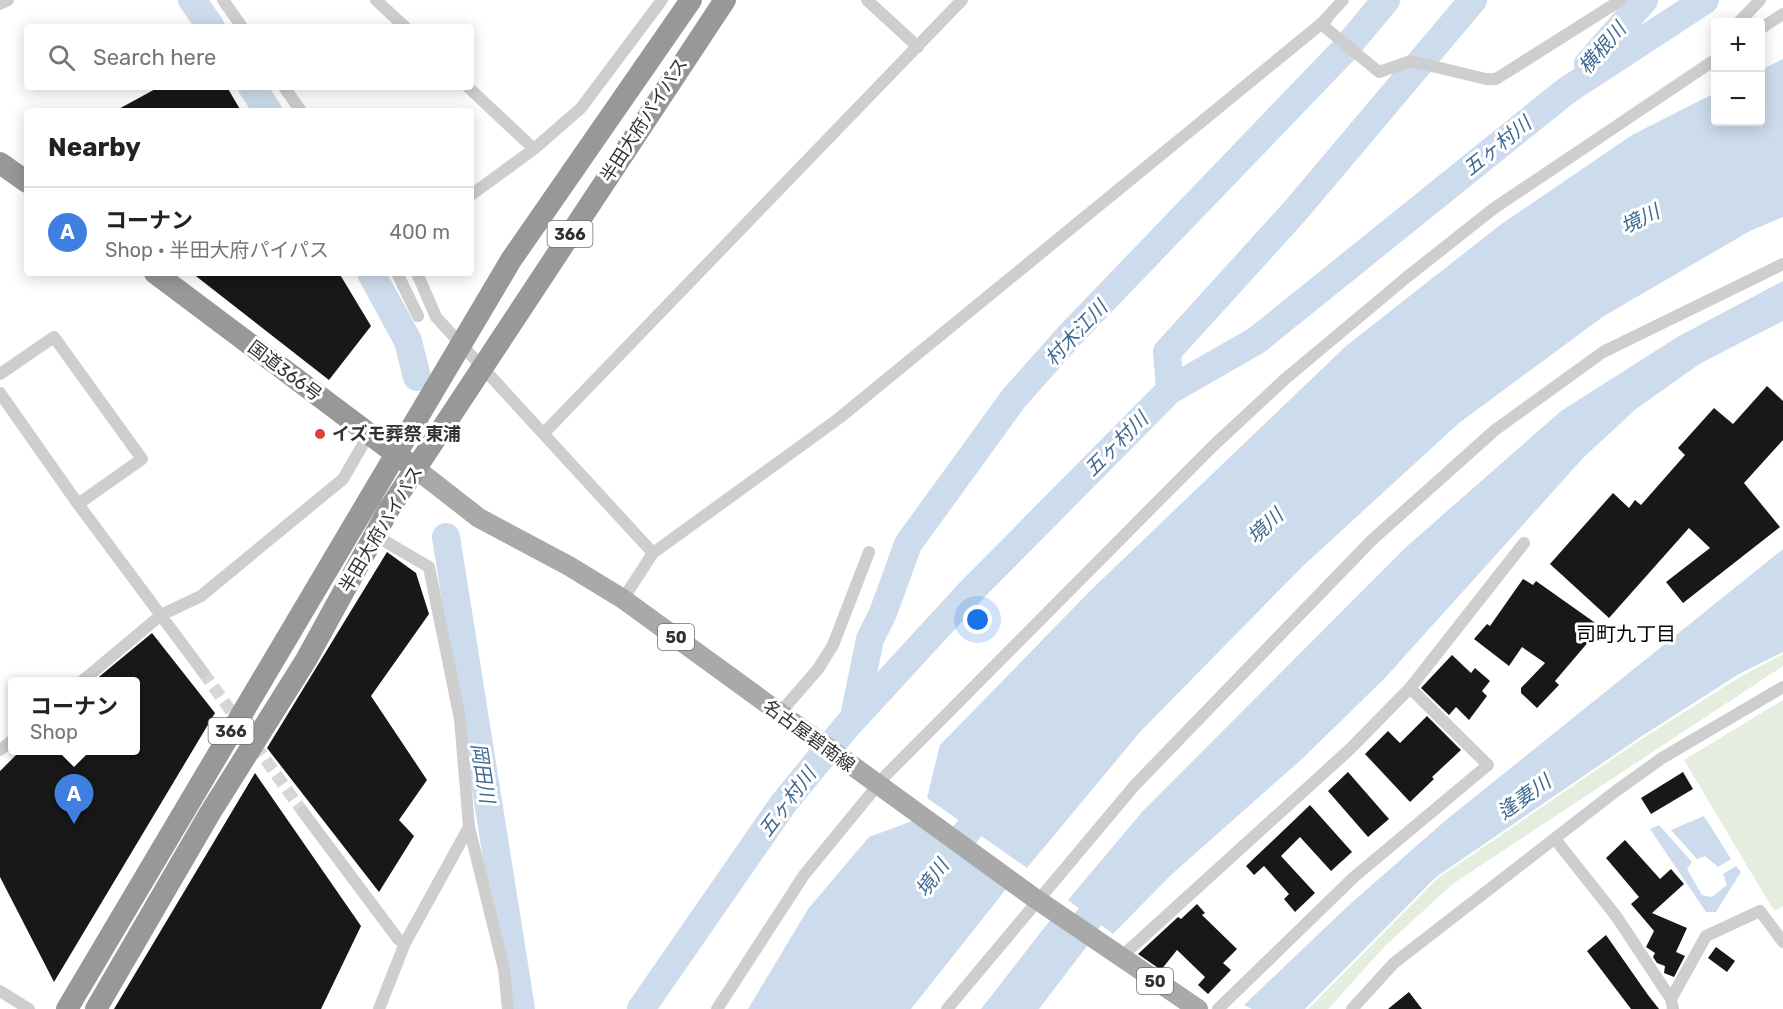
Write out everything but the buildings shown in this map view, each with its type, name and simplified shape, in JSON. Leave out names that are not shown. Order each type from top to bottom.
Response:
[{"type":"highway","name":"半田大府パイパス","points":[[96,1009],[210,813],[306,660],[366,530],[396,454],[460,345],[542,213],[691,0]]},
{"type":"highway","name":"半田大府パイパス","points":[[67,1009],[366,530],[416,469],[725,0]]},
{"type":"highway","points":[[0,163],[24,180]]},
{"type":"highway","name":"国道366号","points":[[159,276],[416,469]]},
{"type":"main road","name":"名古屋碧南線","points":[[416,469],[479,518],[569,566],[623,599],[1039,902],[1191,1007]]},
{"type":"street","points":[[0,4],[8,0]]},
{"type":"street","points":[[223,0],[240,24]]},
{"type":"street","points":[[376,0],[402,24]]},
{"type":"street","points":[[474,193],[534,149],[581,108],[662,0]]},
{"type":"street","points":[[867,0],[918,47]]},
{"type":"street","points":[[544,433],[962,0]]},
{"type":"street","points":[[1343,0],[1322,24],[1379,72],[1411,61],[1486,79],[1496,79],[1621,0]]},
{"type":"street","points":[[1743,18],[1760,0]]},
{"type":"street","points":[[1765,26],[1783,14]]},
{"type":"street","points":[[623,599],[652,553],[838,419],[1327,19]]},
{"type":"street","points":[[1692,74],[1711,54]]},
{"type":"street","points":[[717,1009],[804,875],[877,785],[1157,499],[1285,380],[1407,277],[1493,209],[1711,62]]},
{"type":"street","points":[[286,90],[299,108]]},
{"type":"street","points":[[471,90],[534,149]]},
{"type":"street","points":[[947,1009],[1135,785],[1372,540],[1496,430],[1603,352],[1783,264]]},
{"type":"street","points":[[398,276],[418,316]]},
{"type":"street","points":[[418,276],[436,317],[652,553]]},
{"type":"street","points":[[0,374],[54,337],[142,459],[78,504]]},
{"type":"street","points":[[0,393],[78,504],[203,672]]},
{"type":"street","points":[[86,677],[160,615],[201,596],[343,479],[369,434]]},
{"type":"street","points":[[366,530],[429,567],[460,719],[469,827],[504,969],[508,1009]]},
{"type":"street","points":[[1116,955],[1349,750],[1410,688],[1524,543]]},
{"type":"street","points":[[778,714],[818,669],[833,645],[869,552]]},
{"type":"street","points":[[1352,1009],[1394,963],[1662,758],[1783,687]]},
{"type":"street","points":[[1218,1009],[1354,877],[1488,765],[1410,688]]},
{"type":"street","points":[[303,812],[398,939],[405,943]]},
{"type":"street","points":[[379,1009],[405,943],[469,827]]},
{"type":"street","points":[[1556,838],[1616,916],[1672,1004]]},
{"type":"street","points":[[1672,1004],[1706,936],[1760,911],[1783,942]]},
{"type":"street","points":[[0,991],[29,1009]]},
{"type":"shaded area","points":[[1783,654],[1783,666],[1454,883],[1386,945],[1328,1009],[1308,1009],[1438,878],[1643,738],[1740,677]]},
{"type":"shaded area","points":[[1783,700],[1783,906],[1774,911],[1684,760]]},
{"type":"water","points":[[1783,59],[1783,217],[1750,231],[1604,316],[1459,423],[1303,566],[1140,732],[1027,868],[927,798],[940,745],[1091,590],[1346,346],[1500,225],[1632,135],[1711,95],[1711,126],[1765,126],[1765,68]]},
{"type":"water","points":[[1783,281],[1783,321],[1701,363],[1636,409],[1584,457],[1384,679],[1302,759],[1171,875],[1113,934],[1068,900],[1142,812],[1405,548],[1561,411],[1679,336]]},
{"type":"water","name":"逢妻川","points":[[1783,549],[1783,652],[1739,674],[1642,736],[1436,877],[1305,1009],[1252,1009],[1244,1005],[1349,905],[1446,820]]},
{"type":"water","points":[[1704,816],[1731,859],[1718,867],[1705,856],[1697,859],[1671,830]]},
{"type":"water","points":[[915,820],[1007,888],[911,1009],[748,1009],[808,909],[869,837]]},
{"type":"water","points":[[1659,825],[1692,862],[1687,869],[1702,895],[1712,897],[1727,885],[1723,874],[1736,866],[1741,872],[1716,912],[1706,912],[1650,829]]},
{"type":"water","points":[[1051,919],[1087,946],[1039,1009],[981,1009]]},
{"type":"waterway","name":"岡田川","points":[[192,0],[209,24]]},
{"type":"waterway","name":"村木江川","points":[[854,717],[870,639],[883,613],[908,544],[1014,398],[1070,335],[1346,48],[1386,0]]},
{"type":"waterway","points":[[1170,390],[1167,352],[1295,211],[1473,0]]},
{"type":"waterway","name":"横根川","points":[[1588,64],[1644,0]]},
{"type":"waterway","name":"五ヶ村川","points":[[641,1009],[783,804],[846,727],[972,590],[1170,390],[1257,340],[1566,91],[1705,0]]},
{"type":"waterway","name":"岡田川","points":[[254,90],[266,108]]},
{"type":"waterway","name":"岡田川","points":[[373,276],[408,341],[417,377]]},
{"type":"waterway","name":"岡田川","points":[[446,537],[521,1009]]},
{"type":"waterway","name":"境川","points":[[940,866],[993,799]]},
{"type":"waterway","points":[[1010,1009],[1116,887]]},
{"type":"tunnel","points":[[203,672],[303,812]]},
{"type":"place","name":"イズモ葬祭 東浦","points":[[320,434]]},
{"type":"place","name":"コーナン","points":[[74,824]]},
{"type":"district","name":"司町九丁目","points":[[1626,634]]}]
